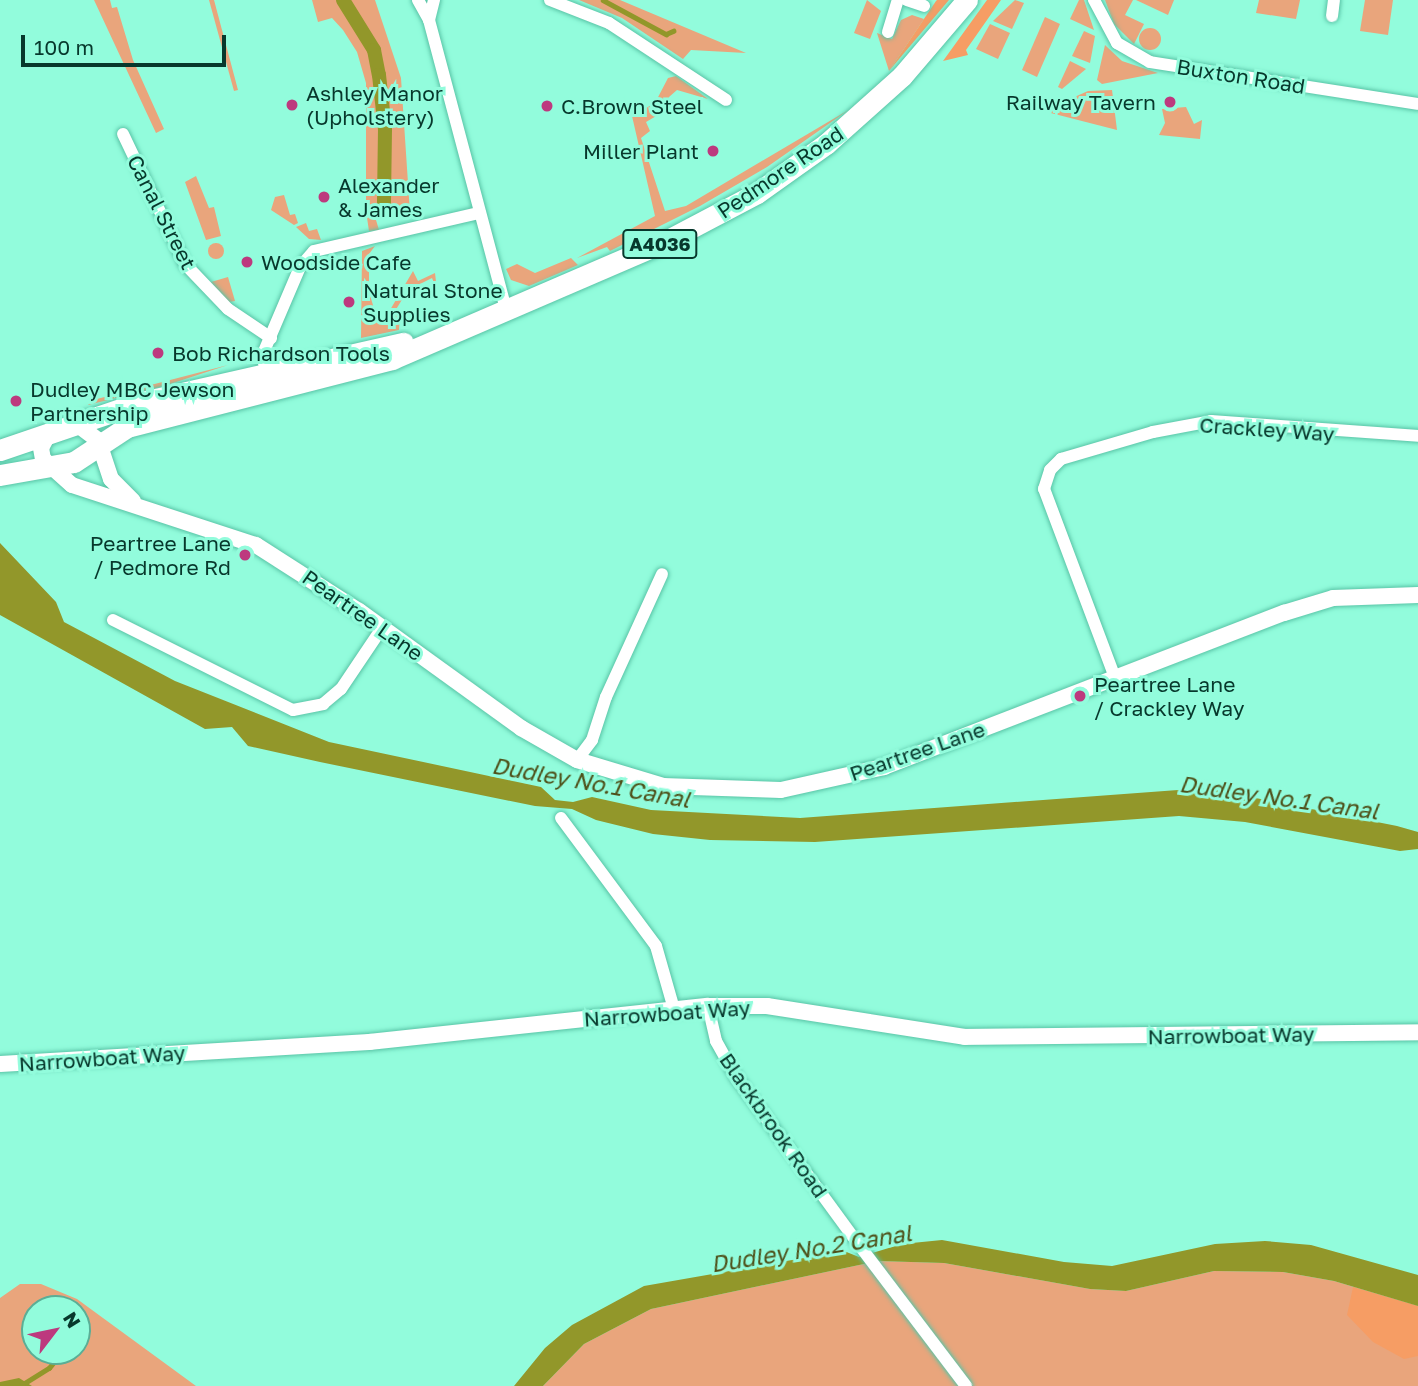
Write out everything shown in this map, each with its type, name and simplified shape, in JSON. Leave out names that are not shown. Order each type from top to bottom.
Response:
[{"type":"highway","name":"Pedmore Road","points":[[74,422],[277,376],[391,359],[507,313],[710,219],[794,168],[862,115],[902,76],[967,0]]},
{"type":"highway","name":"Pedmore Road","points":[[101,446],[127,427],[277,376]]},
{"type":"highway","name":"A4036","points":[[4,449],[74,422]]},
{"type":"highway","name":"A4036","points":[[0,475],[51,468],[85,457],[101,446]]},
{"type":"street","points":[[418,0],[429,20],[478,213],[507,313]]},
{"type":"street","points":[[429,20],[434,0]]},
{"type":"street","points":[[550,0],[609,23],[726,100]]},
{"type":"street","points":[[888,32],[898,0]]},
{"type":"street","points":[[907,0],[924,6]]},
{"type":"street","name":"Buxton Road","points":[[1094,0],[1117,43],[1150,62],[1418,104]]},
{"type":"street","points":[[1332,16],[1334,0]]},
{"type":"street","name":"Canal Street","points":[[122,134],[184,264],[228,309],[271,338]]},
{"type":"street","points":[[277,376],[262,356],[300,267],[314,251],[478,213]]},
{"type":"street","points":[[271,338],[277,376]]},
{"type":"street","name":"Crackley Way","points":[[1114,675],[1044,489],[1050,470],[1062,459],[1153,432],[1211,421],[1418,436]]},
{"type":"street","points":[[74,422],[90,431],[101,446]]},
{"type":"street","points":[[50,431],[41,448],[51,468]]},
{"type":"street","name":"Peartree Lane","points":[[101,446],[111,479],[135,503]]},
{"type":"street","name":"Peartree Lane","points":[[51,468],[72,485],[135,503],[256,545],[382,628],[521,727],[577,760],[663,786],[781,790],[884,767],[1114,675],[1333,598],[1418,595]]},
{"type":"street","points":[[577,760],[592,740],[662,575]]},
{"type":"street","points":[[113,620],[293,710],[323,704],[341,689],[382,628]]},
{"type":"street","points":[[561,818],[656,946],[674,1009]]},
{"type":"street","name":"Narrowboat Way","points":[[0,1065],[369,1042],[708,1006],[767,1006],[965,1037],[1418,1032]]},
{"type":"street","name":"Blackbrook Road","points":[[708,1006],[716,1041],[736,1077],[878,1274],[966,1386]]},
{"type":"shaded area","points":[[94,0],[110,0],[112,8],[117,7],[133,60],[164,129],[156,133]]},
{"type":"shaded area","points":[[209,0],[214,0],[238,90],[234,91]]},
{"type":"shaded area","points":[[312,0],[375,0],[401,78],[410,213],[376,220],[379,230],[369,231],[366,211],[366,83],[357,52],[332,18],[318,22]]},
{"type":"shaded area","points":[[579,0],[620,0],[746,53],[691,50],[683,59],[622,18]]},
{"type":"shaded area","points":[[867,0],[881,11],[870,39],[854,33]]},
{"type":"shaded area","points":[[949,0],[889,71],[936,1]]},
{"type":"shaded area","points":[[987,0],[1001,0],[966,50],[968,55],[943,61]]},
{"type":"shaded area","points":[[1015,0],[1024,3],[1012,29],[993,21]]},
{"type":"shaded area","points":[[1079,0],[1084,0],[1094,30],[1070,19]]},
{"type":"shaded area","points":[[1105,0],[1133,0],[1125,15],[1144,24],[1134,44],[1114,24]]},
{"type":"shaded area","points":[[1136,0],[1174,0],[1168,15]]},
{"type":"shaded area","points":[[1259,0],[1300,0],[1296,19],[1256,13]]},
{"type":"shaded area","points":[[1365,0],[1393,0],[1388,35],[1360,31]]},
{"type":"shaded area","points":[[912,15],[924,19],[889,71],[877,33],[892,39],[901,20]]},
{"type":"shaded area","points":[[1045,17],[1060,24],[1037,77],[1022,70]]},
{"type":"shaded area","points":[[990,24],[1010,33],[998,59],[976,49]]},
{"type":"shaded area","points":[[1150,28],[1158,31],[1161,39],[1158,47],[1150,50],[1142,47],[1139,39],[1142,31]]},
{"type":"shaded area","points":[[1084,31],[1095,36],[1090,63],[1072,56]]},
{"type":"shaded area","points":[[1105,45],[1122,61],[1158,73],[1102,84],[1097,80]]},
{"type":"shaded area","points":[[1070,61],[1086,69],[1062,89],[1058,87]]},
{"type":"shaded area","points":[[676,76],[708,99],[677,90],[669,97],[670,108],[646,122],[650,131],[641,138],[665,211],[686,206],[850,109],[767,167],[700,206],[610,251],[607,247],[577,258],[655,216],[632,116],[655,103],[668,78]]},
{"type":"shaded area","points":[[1112,90],[1117,130],[1043,111],[1088,91]]},
{"type":"shaded area","points":[[1186,107],[1194,124],[1202,120],[1200,139],[1159,135],[1165,123],[1162,109]]},
{"type":"shaded area","points":[[196,176],[209,208],[214,207],[221,236],[206,240],[185,182]]},
{"type":"shaded area","points":[[284,195],[290,215],[295,214],[298,223],[294,225],[271,210],[275,197]]},
{"type":"shaded area","points":[[306,223],[309,231],[317,229],[321,240],[309,239],[296,227]]},
{"type":"shaded area","points":[[216,243],[224,251],[216,259],[208,251]]},
{"type":"shaded area","points":[[375,246],[369,254],[369,292],[376,315],[390,310],[413,271],[418,281],[435,273],[437,290],[432,278],[408,290],[395,311],[400,315],[399,330],[361,338],[362,251]]},
{"type":"shaded area","points":[[571,258],[578,265],[529,286],[511,280],[506,269],[517,264],[535,273]]},
{"type":"shaded area","points":[[228,277],[235,301],[229,302],[211,282]]},
{"type":"shaded area","points":[[228,365],[164,386],[88,405],[93,400]]},
{"type":"shaded area","points":[[0,543],[56,602],[64,622],[175,681],[329,742],[541,787],[555,800],[573,802],[592,797],[651,810],[800,818],[1205,788],[1418,832],[1418,849],[1400,851],[1245,822],[1179,816],[815,842],[710,840],[653,834],[596,820],[572,809],[535,806],[248,746],[232,727],[205,729],[0,615]]},
{"type":"shaded area","points":[[942,1240],[1064,1262],[1112,1266],[1215,1244],[1265,1241],[1311,1245],[1418,1275],[1418,1306],[1334,1281],[1283,1272],[1214,1271],[1126,1291],[1090,1289],[944,1263],[878,1261],[651,1309],[584,1344],[543,1386],[514,1386],[545,1348],[572,1325],[644,1286],[844,1251],[859,1257],[902,1244]]},
{"type":"shaded area","points":[[878,1261],[944,1263],[1090,1289],[1126,1291],[1214,1271],[1283,1272],[1334,1281],[1418,1306],[1418,1386],[543,1386],[584,1344],[651,1309]]},
{"type":"shaded area","points":[[20,1284],[41,1284],[67,1295],[21,1295],[21,1365],[91,1365],[91,1309],[196,1386],[0,1386],[0,1298]]},
{"type":"shaded area","points":[[1353,1287],[1418,1306],[1418,1356],[1404,1359],[1373,1342],[1347,1315]]},
{"type":"shaded area","points":[[19,1378],[32,1386],[0,1386],[0,1382]]},
{"type":"waterway","points":[[343,0],[374,50],[385,129],[384,205]]},
{"type":"waterway","points":[[603,0],[666,34],[673,31]]},
{"type":"waterway","points":[[20,1386],[51,1365]]},
{"type":"place","name":"Railway Tavern","points":[[1170,102]]},
{"type":"place","name":"Ashley Manor (Upholstery)","points":[[292,105]]},
{"type":"place","name":"C.Brown Steel","points":[[547,106]]},
{"type":"place","name":"Miller Plant","points":[[713,151]]},
{"type":"place","name":"Alexander & James","points":[[324,197]]},
{"type":"place","name":"Woodside Cafe","points":[[247,262]]},
{"type":"place","name":"Natural Stone Supplies","points":[[349,302]]},
{"type":"place","name":"Bob Richardson Tools","points":[[158,353]]},
{"type":"place","name":"Dudley MBC Jewson Partnership","points":[[16,401]]},
{"type":"place","name":"Peartree Lane / Pedmore Rd","points":[[245,555]]},
{"type":"place","name":"Peartree Lane / Crackley Way","points":[[1080,696]]},
{"type":"water label","name":"Dudley No.1 Canal","points":[[591,782]]},
{"type":"water label","name":"Dudley No.1 Canal","points":[[1279,797]]},
{"type":"water label","name":"Dudley No.2 Canal","points":[[811,1248]]}]
